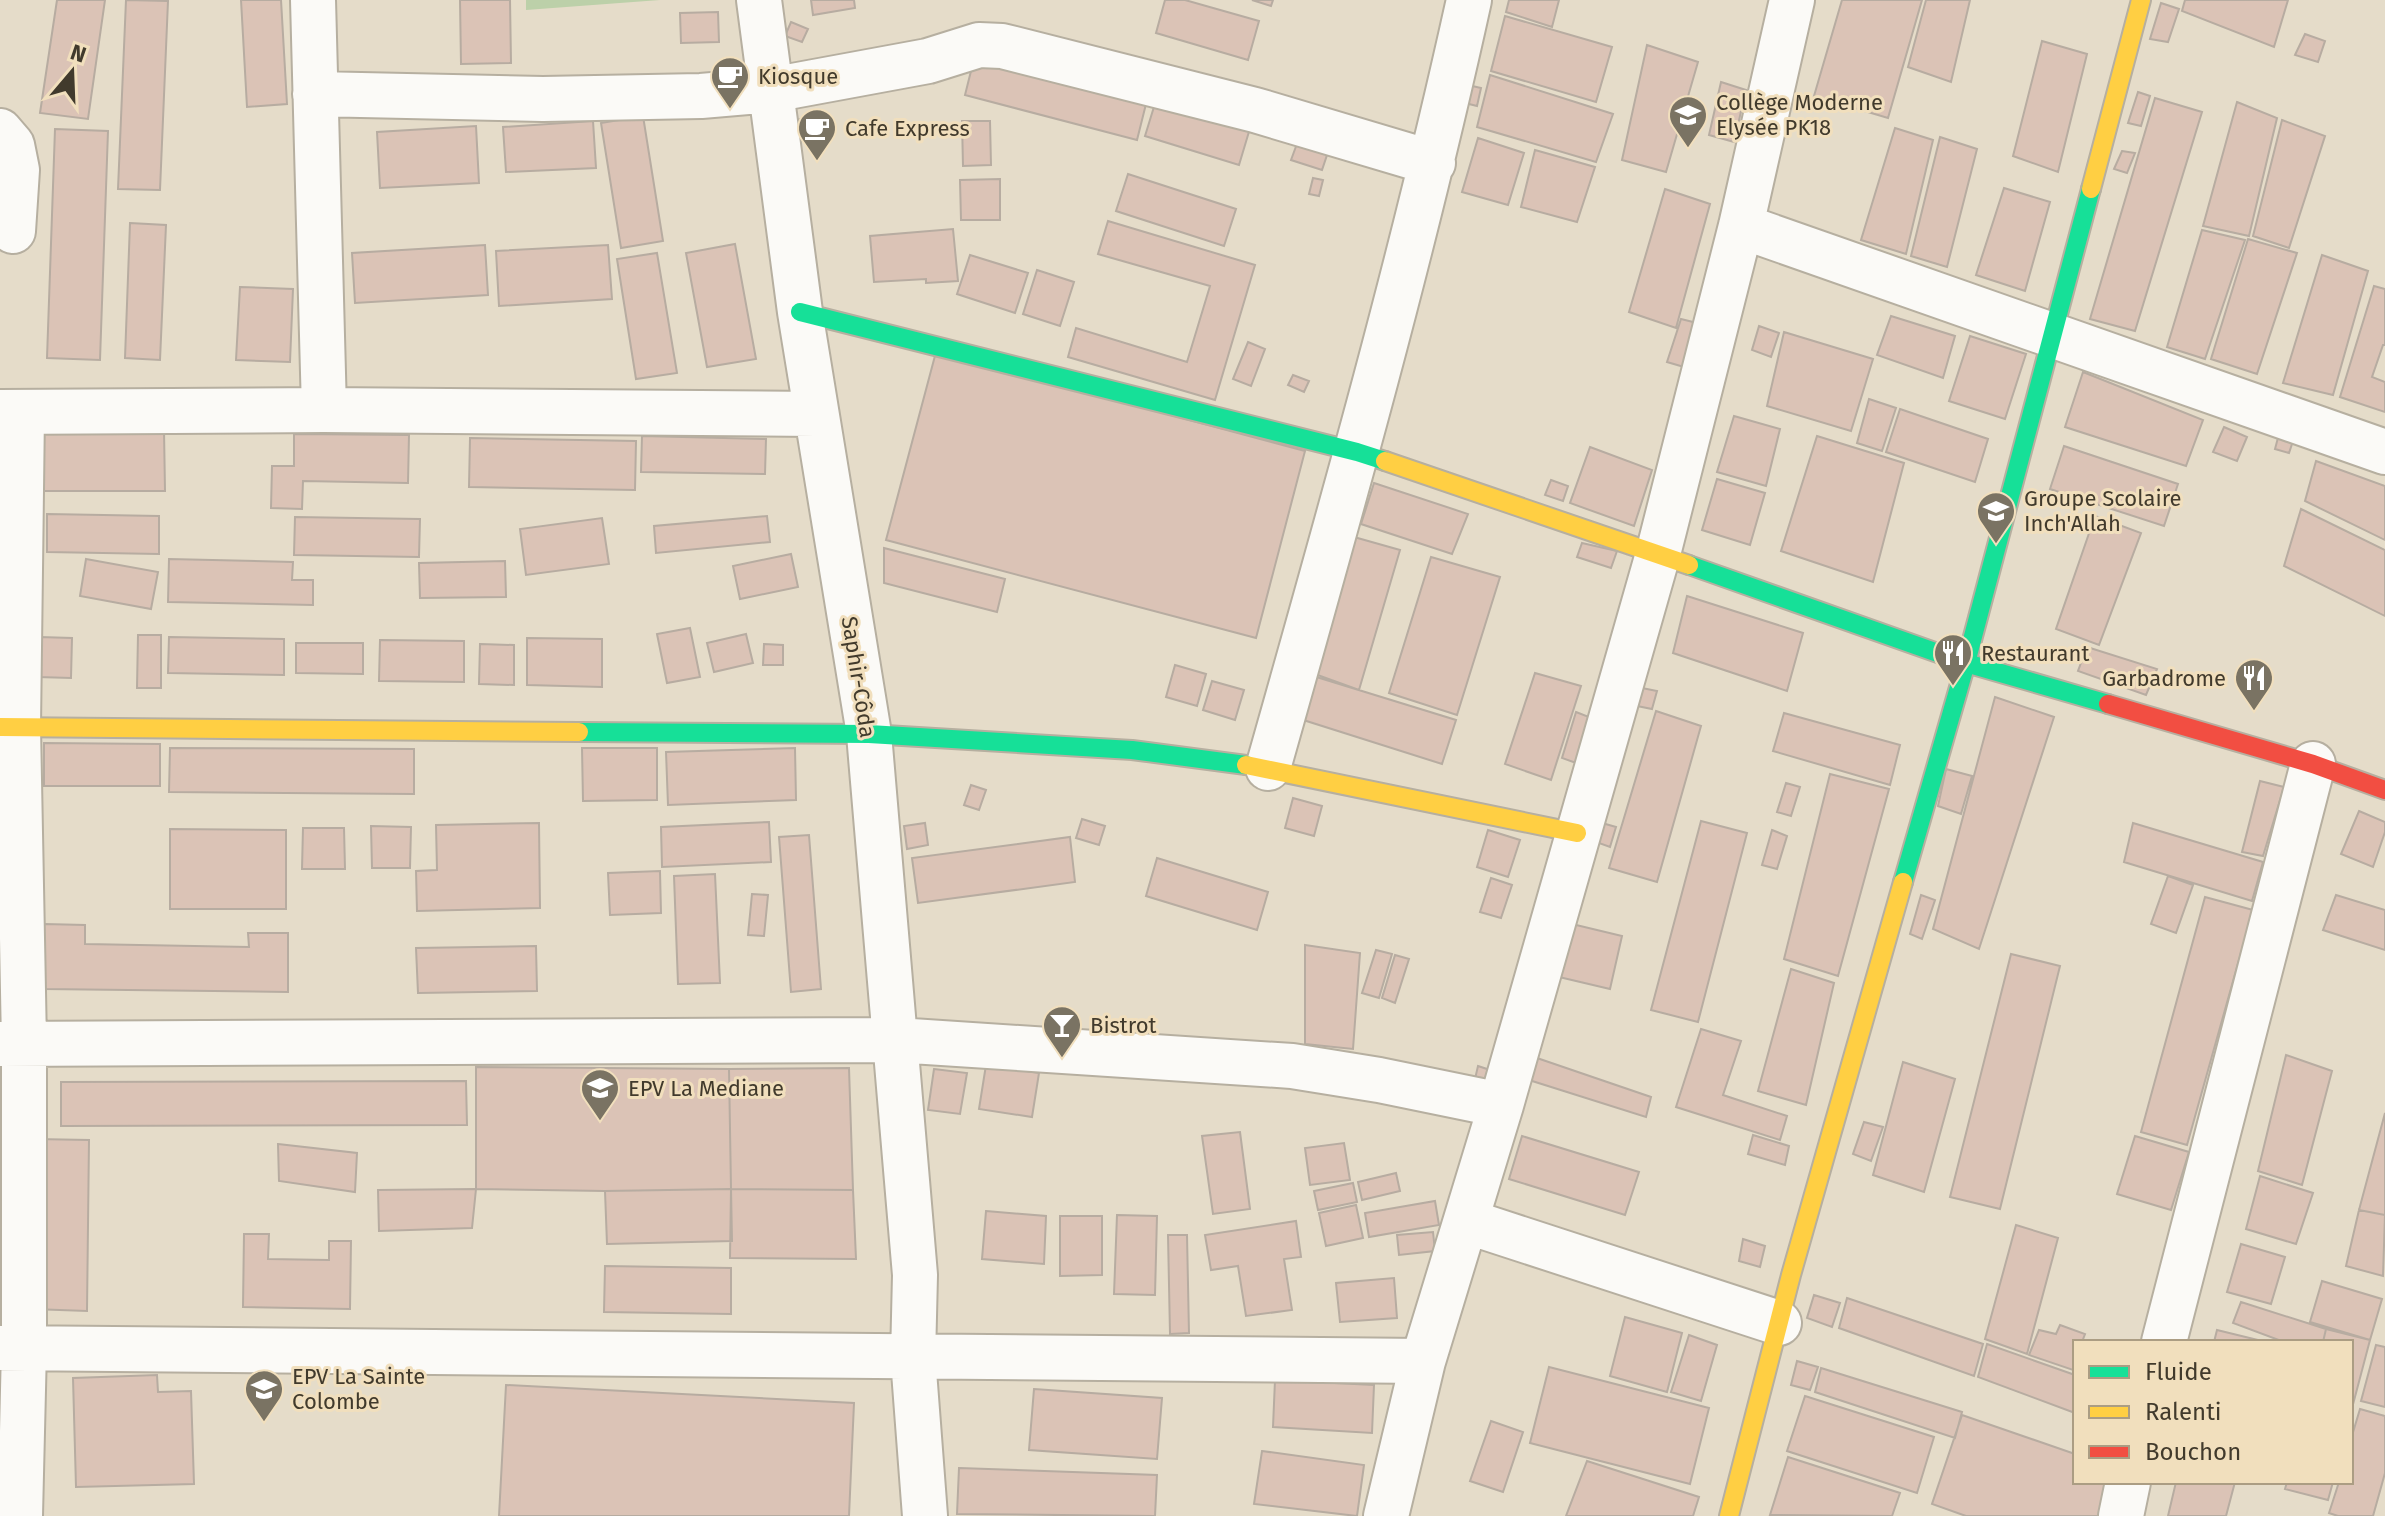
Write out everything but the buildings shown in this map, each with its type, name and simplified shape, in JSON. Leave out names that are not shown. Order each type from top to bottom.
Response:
[{"type":"street","points":[[313,0],[324,410]]},
{"type":"street","name":"Saphir-Côda","points":[[759,0],[800,312],[869,734],[915,1275],[913,1358],[925,1516]]},
{"type":"street","points":[[1268,768],[1357,452],[1433,163],[1469,0]]},
{"type":"street","points":[[1386,1516],[1423,1361],[1501,1105],[1658,554],[1741,226],[1792,0]]},
{"type":"street","points":[[1729,1516],[1779,1323],[1966,663],[2141,0]]},
{"type":"street","points":[[315,94],[543,99],[701,96],[771,90],[928,61],[979,45],[1002,46],[1255,110],[1433,163]]},
{"type":"street","points":[[0,131],[12,145],[17,170],[13,231]]},
{"type":"street","points":[[1741,226],[2385,452]]},
{"type":"street","points":[[800,312],[1357,452],[1966,663],[2313,764],[2385,790]]},
{"type":"street","points":[[20,1516],[12,1348],[11,412],[324,410],[816,414]]},
{"type":"street","points":[[9,727],[869,734],[1132,750],[1268,768],[1577,833]]},
{"type":"street","points":[[2165,1340],[2313,764]]},
{"type":"street","points":[[12,1044],[896,1040],[1292,1066],[1501,1105]]},
{"type":"street","points":[[1466,1221],[1779,1323]]},
{"type":"street","points":[[12,1348],[1423,1361]]},
{"type":"street","points":[[2121,1516],[2128,1484]]},
{"type":"green space","points":[[526,0],[660,0],[526,10]]},
{"type":"traffic: fast","points":[[1903,882],[1966,663],[2091,189]]},
{"type":"traffic: fast","points":[[800,312],[1385,461]]},
{"type":"traffic: fast","points":[[1689,565],[1966,663],[2108,704]]},
{"type":"traffic: fast","points":[[579,732],[869,734],[1132,750],[1246,765]]},
{"type":"traffic: slow","points":[[2091,189],[2141,0]]},
{"type":"traffic: slow","points":[[1385,461],[1689,565]]},
{"type":"traffic: slow","points":[[0,727],[579,732]]},
{"type":"traffic: slow","points":[[1246,765],[1577,833]]},
{"type":"traffic: slow","points":[[1729,1516],[1791,1275],[1903,882]]},
{"type":"traffic: jam","points":[[2108,704],[2313,764],[2385,790]]},
{"type":"place","name":"Kiosque","points":[[730,110]]},
{"type":"place","name":"Collège Moderne Elysée PK18","points":[[1688,149]]},
{"type":"place","name":"Cafe Express","points":[[817,162]]},
{"type":"place","name":"Groupe Scolaire Inch'Allah","points":[[1996,545]]},
{"type":"place","name":"Restaurant","points":[[1953,687]]},
{"type":"place","name":"Garbadrome","points":[[2254,712]]},
{"type":"place","name":"Bistrot","points":[[1062,1059]]},
{"type":"place","name":"EPV La Mediane","points":[[600,1122]]},
{"type":"place","name":"EPV La Sainte Colombe","points":[[264,1423]]}]
